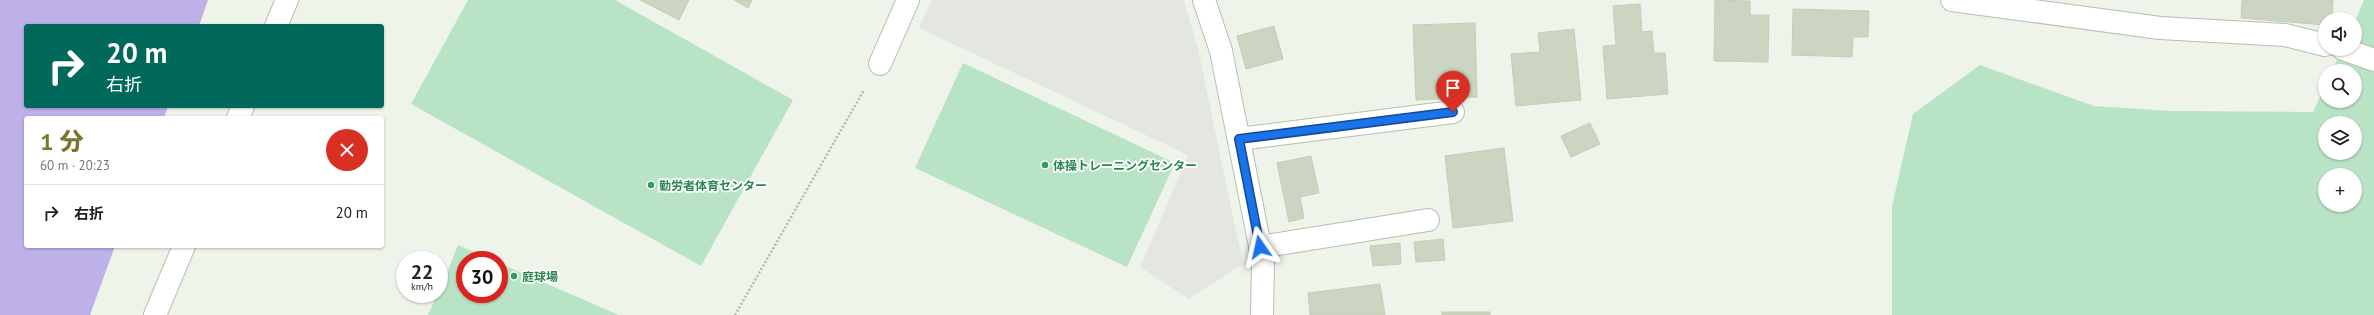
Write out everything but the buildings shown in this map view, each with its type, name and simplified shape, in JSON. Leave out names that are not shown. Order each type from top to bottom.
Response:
[{"type":"street","points":[[277,24],[287,0]]},
{"type":"street","points":[[880,64],[908,0]]},
{"type":"street","points":[[1204,0],[1221,51],[1263,261],[1262,315]]},
{"type":"street","points":[[1952,0],[2160,28],[2286,35],[2318,43]]},
{"type":"street","points":[[2362,56],[2374,60]]},
{"type":"street","points":[[1239,139],[1453,112]]},
{"type":"street","points":[[1260,247],[1428,220]]},
{"type":"street","points":[[155,315],[183,248]]},
{"type":"path","points":[[735,315],[880,64]]},
{"type":"green space","name":"勤労者体育センター","points":[[468,0],[615,0],[793,100],[701,266],[411,104]]},
{"type":"green space","points":[[2364,0],[2374,0],[2374,315],[1892,315],[1892,206],[1913,114],[1980,65],[2094,106],[2171,111],[2313,112],[2318,101],[2318,108],[2362,108],[2362,64],[2335,64],[2339,56],[2362,56],[2362,12],[2359,12]]},
{"type":"green space","name":"体操トレーニングセンター","points":[[963,63],[1175,163],[1127,267],[915,168]]},
{"type":"green space","name":"庭球場","points":[[458,245],[472,251],[456,251],[456,303],[508,303],[508,267],[619,315],[428,315],[433,303],[448,303],[448,271]]},
{"type":"shaded area","points":[[0,0],[208,0],[200,24],[24,24],[24,108],[167,108],[165,116],[24,116],[24,248],[114,248],[90,315],[0,315]]},
{"type":"shaded area","points":[[932,0],[1184,0],[1198,49],[1243,264],[1189,299],[1140,267],[1188,155],[919,28]]},
{"type":"place","name":"体操トレーニングセンター","points":[[1045,165]]},
{"type":"place","name":"勤労者体育センター","points":[[651,185]]},
{"type":"place","name":"庭球場","points":[[514,276]]},
{"type":"route","points":[[1260,247],[1239,139],[1453,112]]}]
